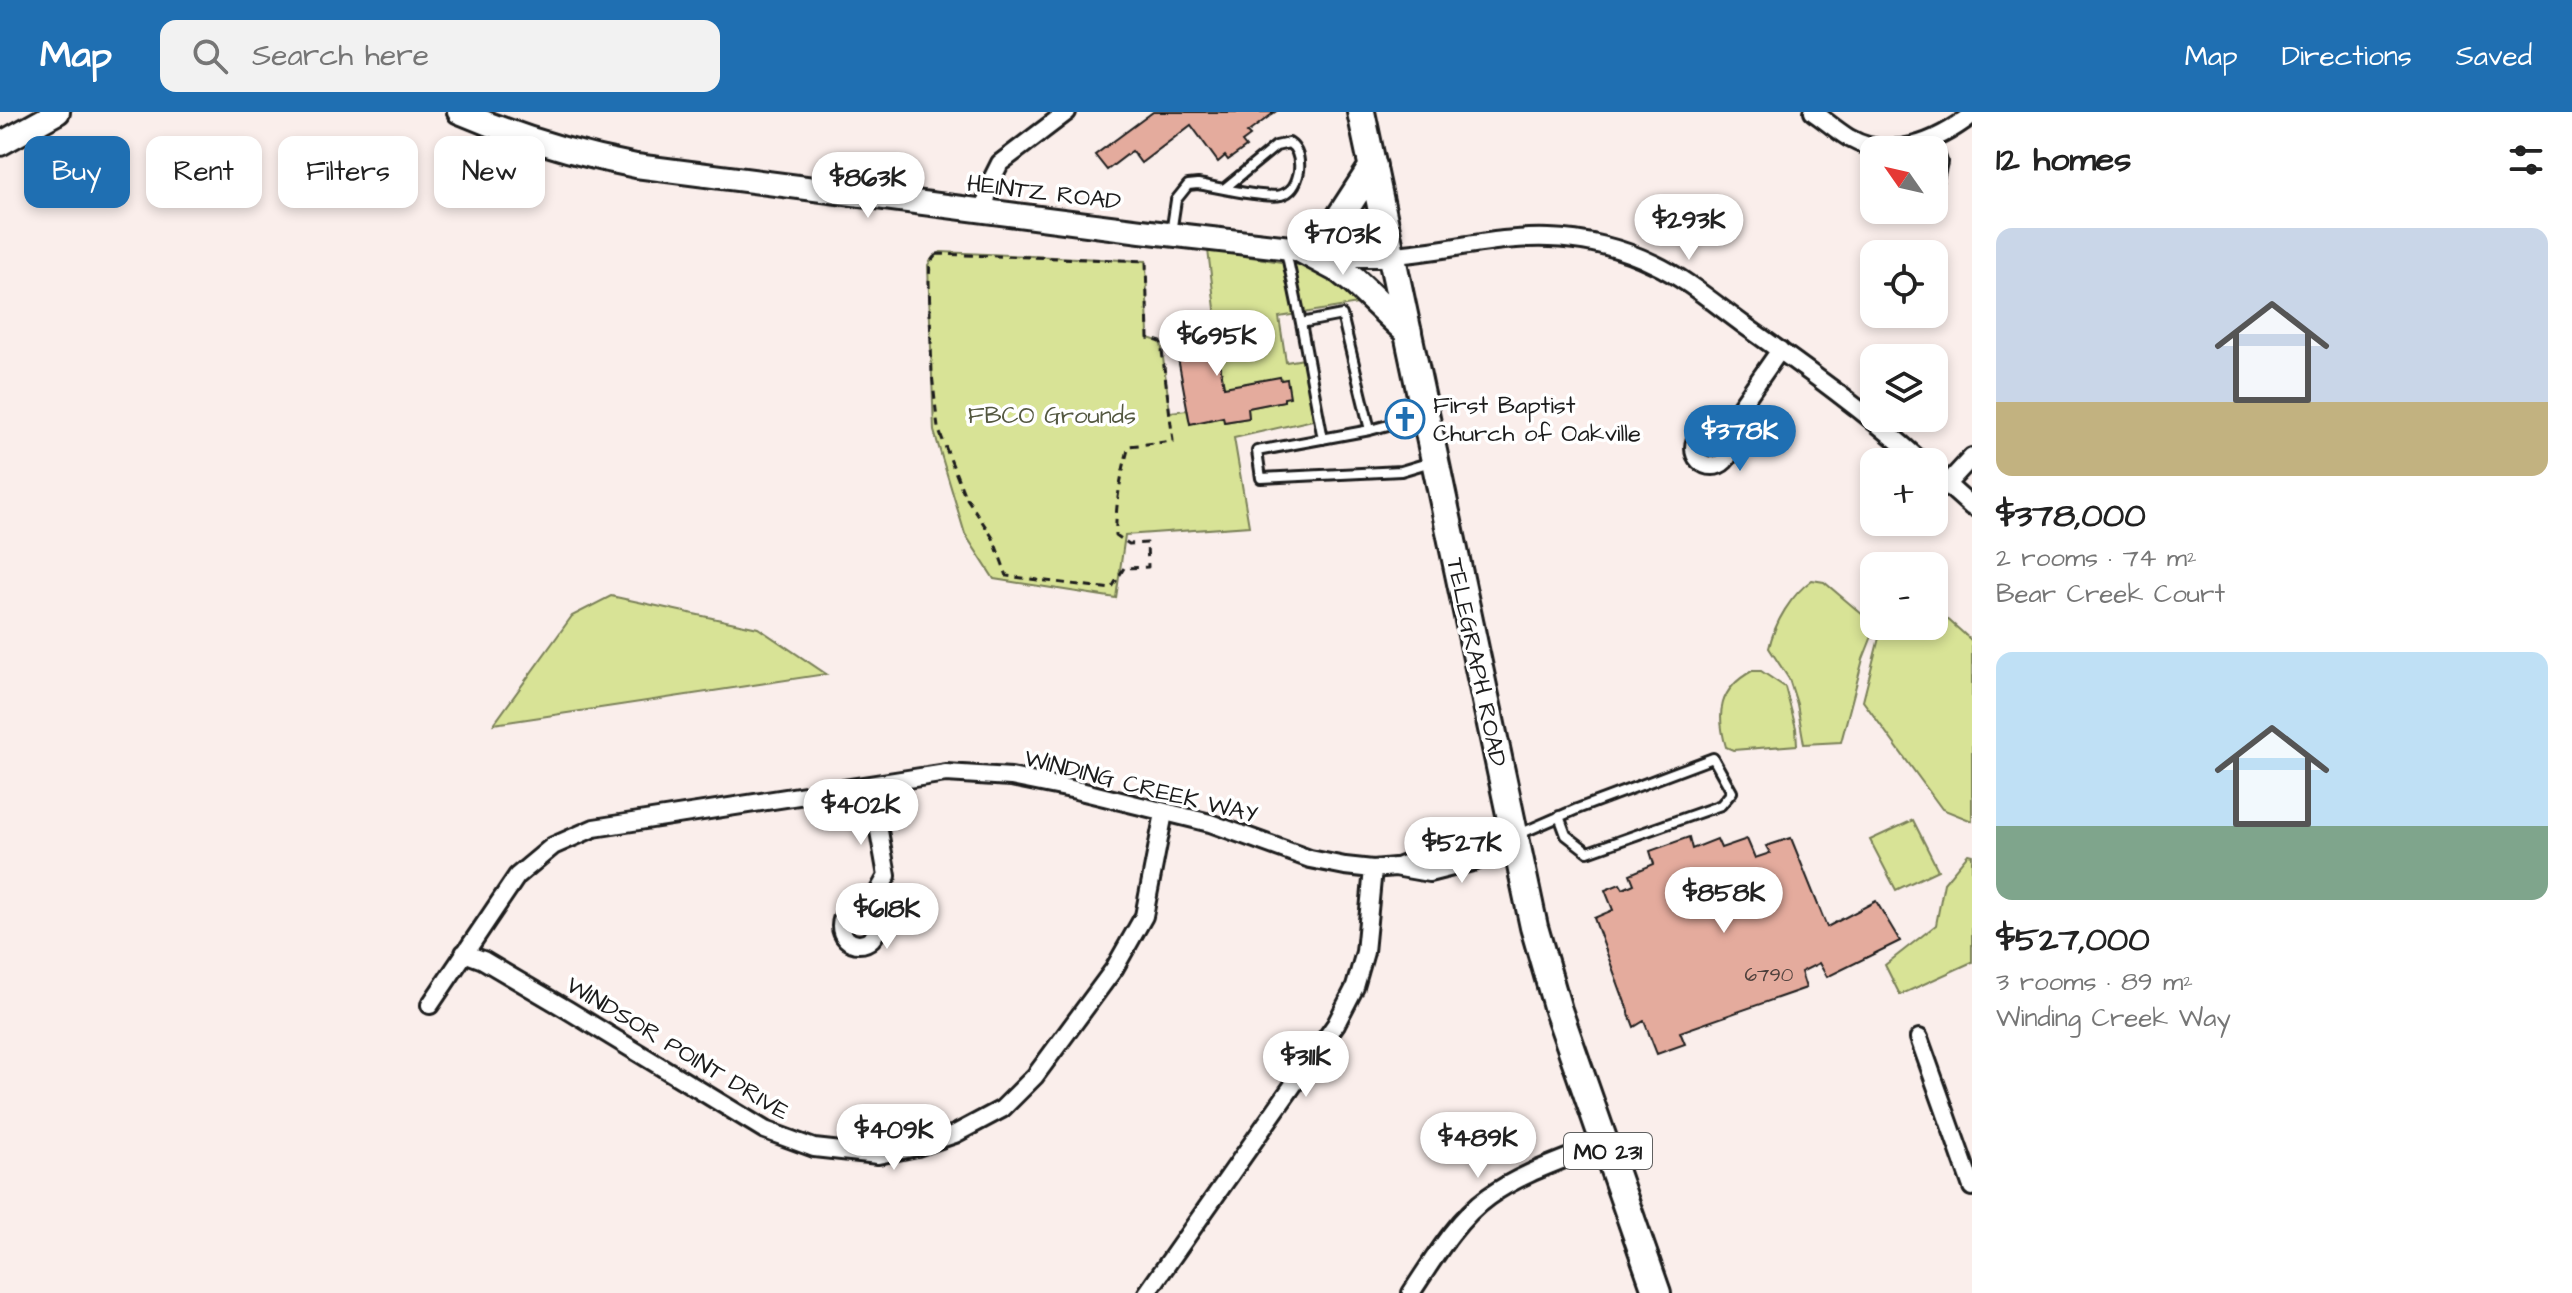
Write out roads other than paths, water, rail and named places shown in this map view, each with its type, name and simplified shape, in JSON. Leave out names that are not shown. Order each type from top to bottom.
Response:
[{"type":"main road","name":"TELEGRAPH ROAD","points":[[1361,112],[1513,837],[1543,962],[1657,1293]]},
{"type":"main road","points":[[1291,247],[1338,220],[1373,166]]},
{"type":"main road","points":[[1291,247],[1347,275],[1408,332]]},
{"type":"street","points":[[0,144],[58,112]]},
{"type":"street","name":"HEINTZ ROAD","points":[[459,112],[542,144],[636,166],[1170,234],[1353,255],[1392,255]]},
{"type":"street","points":[[984,211],[990,183],[1000,163],[1067,112]]},
{"type":"street","points":[[1813,112],[1860,142]]},
{"type":"street","points":[[1945,136],[1972,115]]},
{"type":"street","points":[[1392,255],[1430,253],[1518,238],[1578,240],[1611,247],[1654,264],[1780,350],[1905,448]]},
{"type":"street","points":[[1722,433],[1780,350]]},
{"type":"street","points":[[1948,474],[1972,457]]},
{"type":"street","points":[[1948,486],[1972,507]]},
{"type":"street","name":"WINDING CREEK WAY","points":[[430,1005],[517,876],[553,846],[594,828],[946,773],[1011,777],[1240,832],[1310,859],[1373,869],[1395,867],[1469,839],[1513,837]]},
{"type":"street","points":[[868,910],[887,876],[871,786]]},
{"type":"street","name":"WINDSOR POINT DRIVE","points":[[464,953],[483,960],[765,1130],[814,1148],[878,1155],[891,1153],[955,1134],[978,1122],[1002,1109],[1035,1076],[1114,969],[1144,916],[1164,813]]},
{"type":"street","points":[[1147,1293],[1336,1024],[1355,987],[1365,952],[1373,869]]},
{"type":"street","points":[[1919,1038],[1972,1187]]},
{"type":"street","points":[[1411,1293],[1436,1256],[1486,1198],[1508,1184],[1605,1143]]},
{"type":"lane","points":[[1170,234],[1176,200],[1188,185],[1283,195],[1295,186],[1298,179],[1300,165],[1296,149],[1289,143],[1276,146],[1225,188]]},
{"type":"lane","points":[[1291,247],[1301,323],[1323,439]]},
{"type":"lane","points":[[1301,323],[1342,315],[1370,430]]},
{"type":"lane","points":[[1425,415],[1370,430],[1257,451],[1261,478],[1401,471],[1435,461]]},
{"type":"lane","points":[[1513,837],[1559,816],[1713,758],[1732,792],[1721,805],[1588,852],[1566,835],[1559,816]]},
{"type":"place","name":"First Baptist Church of Oakville","points":[[1405,419]]},
{"type":"park label","name":"FBCO Grounds","points":[[1052,415]]}]
